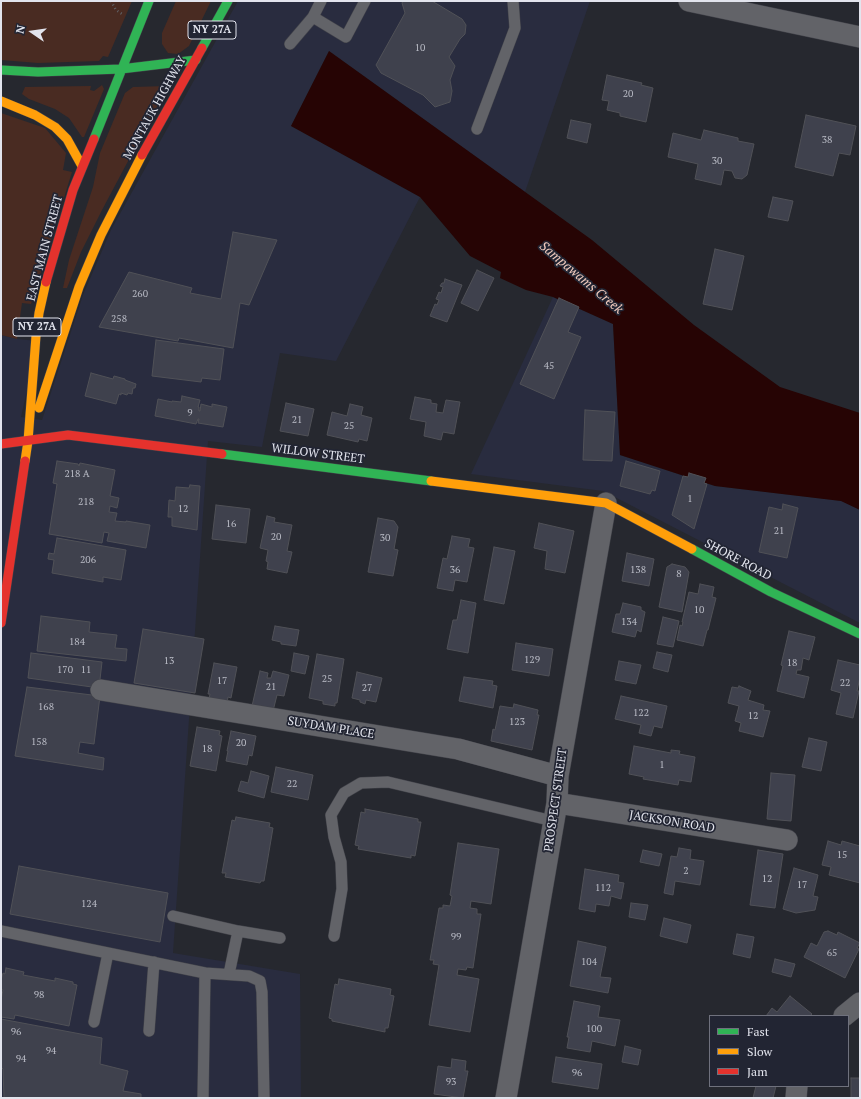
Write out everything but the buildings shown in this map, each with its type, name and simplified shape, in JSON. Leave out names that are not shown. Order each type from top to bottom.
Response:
[{"type":"main road","name":"NY 27A","points":[[122,69],[149,1]]},
{"type":"main road","name":"MONTAUK HIGHWAY","points":[[105,227],[127,183],[228,1]]},
{"type":"main road","points":[[1,70],[38,72],[122,69],[196,60]]},
{"type":"main road","name":"EAST MAIN STREET","points":[[1,623],[28,441],[39,313],[57,240],[82,166],[122,69]]},
{"type":"main road","points":[[1,102],[46,120],[55,127],[67,139],[82,166]]},
{"type":"main road","name":"EAST MAIN STREET","points":[[28,441],[79,287],[105,227]]},
{"type":"main road","name":"WILLOW STREET","points":[[1,444],[68,434],[606,502]]},
{"type":"main road","name":"SHORE ROAD","points":[[606,502],[771,592],[860,634]]},
{"type":"street","points":[[689,1],[860,37]]},
{"type":"street","name":"PROSPECT STREET","points":[[506,1098],[555,812],[558,776],[606,502]]},
{"type":"street","name":"SUYDAM PLACE","points":[[102,690],[458,749],[558,776]]},
{"type":"street","name":"JACKSON ROAD","points":[[555,812],[787,840]]},
{"type":"street","points":[[845,1015],[860,1003]]},
{"type":"street","points":[[796,1098],[797,1087]]},
{"type":"lane","points":[[290,44],[313,17],[321,1]]},
{"type":"lane","points":[[313,17],[346,37],[365,1]]},
{"type":"lane","points":[[477,130],[515,28],[513,1]]},
{"type":"lane","points":[[334,936],[342,889],[341,862],[334,837],[331,815],[344,793],[361,783],[388,782],[555,812]]},
{"type":"lane","points":[[173,916],[238,931],[280,938]]},
{"type":"lane","points":[[229,974],[238,931]]},
{"type":"lane","points":[[1,932],[205,973],[249,976],[260,981],[262,992],[264,1098]]},
{"type":"lane","points":[[94,1022],[108,953]]},
{"type":"lane","points":[[149,1031],[154,962]]},
{"type":"lane","points":[[203,1098],[205,973]]},
{"type":"path","points":[[111,1],[116,10],[122,14]]},
{"type":"shaded area","points":[[1,1],[132,1],[108,57],[103,56],[99,61],[38,63],[1,60]]},
{"type":"shaded area","points":[[176,1],[211,1],[189,46],[178,54],[168,53],[162,44],[162,33]]},
{"type":"shaded area","points":[[238,1],[590,1],[525,192],[329,51],[291,126],[420,197],[336,361],[280,353],[262,447],[208,441],[173,953],[300,974],[301,1098],[1,1098],[1,335],[17,339],[38,341],[21,417],[42,420],[83,295],[111,230]]},
{"type":"shaded area","points":[[102,85],[104,89],[84,137],[82,137],[69,118],[55,109],[29,99],[22,94],[25,87],[91,86],[90,90],[94,91]]},
{"type":"shaded area","points":[[168,86],[81,252],[67,288],[63,288],[69,260],[93,187],[100,153],[125,93],[133,87]]},
{"type":"shaded area","points":[[1,113],[45,128],[66,153],[63,170],[72,172],[31,304],[22,303],[17,339],[1,335]]},
{"type":"shaded area","points":[[553,297],[613,324],[620,455],[715,486],[842,501],[860,510],[860,623],[603,491],[471,474]]},
{"type":"water","name":"Sampawams Creek","points":[[329,51],[592,240],[694,325],[780,387],[860,413],[860,510],[841,501],[715,486],[620,455],[613,324],[553,297],[526,290],[500,278],[501,272],[470,256],[420,197],[291,126]]},
{"type":"traffic: fast","points":[[94,139],[149,1]]},
{"type":"traffic: fast","points":[[202,48],[228,1]]},
{"type":"traffic: fast","points":[[1,70],[38,72],[121,69],[196,60]]},
{"type":"traffic: fast","points":[[222,454],[431,481]]},
{"type":"traffic: fast","points":[[692,549],[771,592],[860,634]]},
{"type":"traffic: slow","points":[[1,101],[35,115],[55,127],[67,139],[82,166]]},
{"type":"traffic: slow","points":[[39,408],[79,287],[101,235],[142,155]]},
{"type":"traffic: slow","points":[[25,461],[28,441],[36,336],[39,313],[46,282]]},
{"type":"traffic: slow","points":[[431,481],[606,503],[692,549]]},
{"type":"traffic: jam","points":[[142,155],[202,48]]},
{"type":"traffic: jam","points":[[46,282],[73,190],[94,139]]},
{"type":"traffic: jam","points":[[1,444],[68,435],[222,454]]},
{"type":"traffic: jam","points":[[1,623],[25,461]]}]
